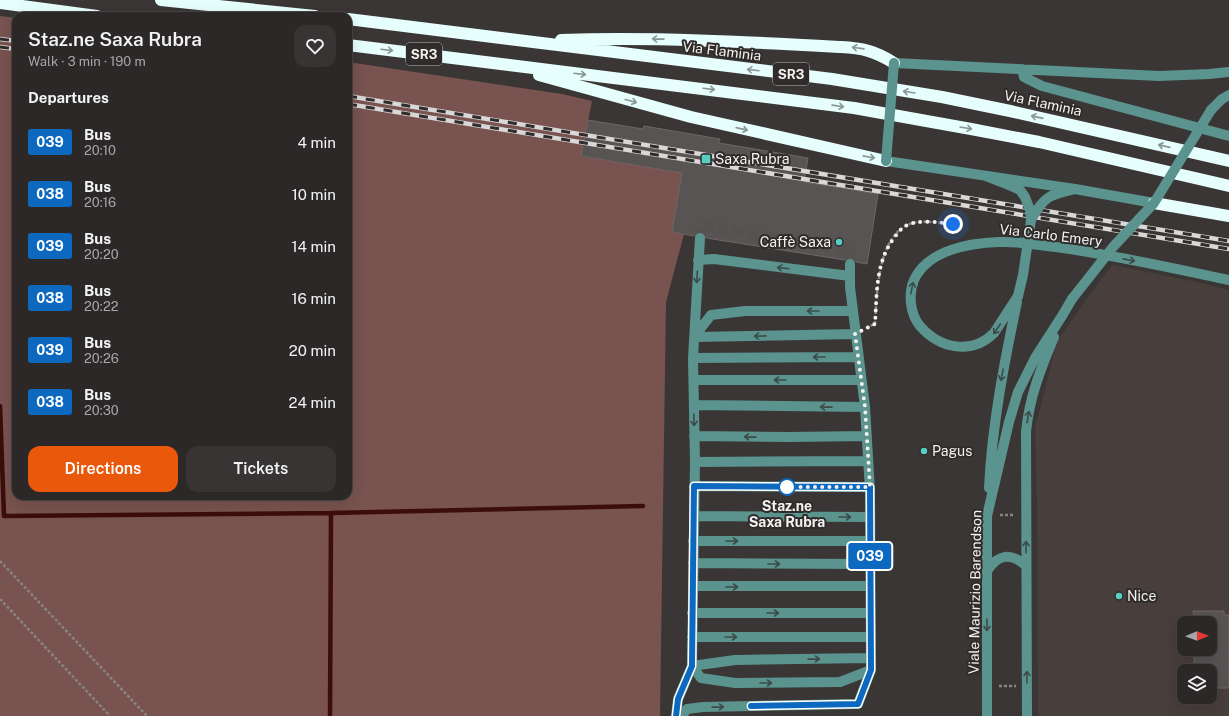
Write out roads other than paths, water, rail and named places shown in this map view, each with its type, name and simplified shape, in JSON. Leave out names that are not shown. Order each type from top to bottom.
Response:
[{"type":"highway","points":[[161,0],[276,12]]},
{"type":"highway","points":[[0,3],[67,12]]},
{"type":"highway","name":"Via Flaminia","points":[[352,20],[832,80],[942,97],[1229,161]]},
{"type":"highway","points":[[523,41],[606,38],[706,40],[860,48],[882,55],[894,63]]},
{"type":"highway","name":"SR3","points":[[352,46],[854,108],[1039,142],[1229,186]]},
{"type":"highway","points":[[499,64],[690,117],[886,161]]},
{"type":"highway","points":[[1154,203],[1229,216]]},
{"type":"street","points":[[1154,203],[1075,189],[886,161],[894,63],[1159,76],[1229,72]]},
{"type":"street","points":[[1022,69],[1024,77],[1042,86],[1229,136]]},
{"type":"street","name":"Viale Maurizio Barendson","points":[[987,716],[987,516],[1009,422],[1018,392],[1034,358],[1072,299],[1113,247],[1154,203],[1211,110],[1229,95]]},
{"type":"street","points":[[986,176],[1004,182],[1020,190],[1028,202],[1031,220],[1023,275],[1000,382],[990,451],[987,516]]},
{"type":"street","points":[[1031,220],[1038,207],[1049,196],[1075,189]]},
{"type":"street","points":[[676,716],[678,699],[692,666],[695,462],[693,358],[700,238]]},
{"type":"street","name":"Via Carlo Emery","points":[[1018,296],[990,337],[977,344],[968,347],[961,347],[938,341],[930,336],[919,325],[913,312],[910,293],[914,281],[921,269],[941,254],[949,250],[970,245],[998,242],[1014,242],[1083,251],[1229,280]]},
{"type":"street","points":[[698,260],[714,259],[850,276]]},
{"type":"street","points":[[682,716],[687,710],[703,707],[858,704],[871,670],[870,487],[865,407],[852,311],[850,264]]},
{"type":"street","points":[[694,338],[711,315],[745,311],[852,311]]},
{"type":"street","name":"Viale Maurizio Barendson","points":[[1027,716],[1027,420],[1040,372],[1062,316]]},
{"type":"street","points":[[694,338],[855,334]]},
{"type":"street","points":[[693,358],[858,357]]},
{"type":"street","points":[[694,380],[861,380]]},
{"type":"street","points":[[694,405],[865,407]]},
{"type":"street","points":[[694,436],[867,436]]},
{"type":"street","points":[[695,462],[868,461]]},
{"type":"street","points":[[694,486],[870,487]]},
{"type":"street","points":[[694,516],[870,517]]},
{"type":"street","points":[[694,541],[870,541]]},
{"type":"street","points":[[987,571],[994,562],[1004,557],[1013,557],[1020,560],[1026,566]]},
{"type":"street","points":[[693,563],[870,564]]},
{"type":"street","points":[[693,586],[870,586]]},
{"type":"street","points":[[692,613],[870,613]]},
{"type":"street","points":[[692,637],[871,637]]},
{"type":"street","points":[[692,666],[735,660],[871,658]]},
{"type":"street","points":[[692,666],[701,678],[735,683],[840,682],[871,670]]},
{"type":"waterway","points":[[0,406],[4,516],[331,513]]},
{"type":"waterway","points":[[330,716],[331,513],[643,506]]},
{"type":"tunnel","points":[[700,238],[701,225],[851,252],[850,264]]},
{"type":"railway","points":[[0,39],[12,40]]},
{"type":"railway","points":[[0,47],[12,48]]},
{"type":"railway","points":[[352,97],[1229,241]]},
{"type":"railway","points":[[352,105],[1229,249]]},
{"type":"place","name":"Saxa Rubra","points":[[706,159]]},
{"type":"place","name":"Caffè Saxa","points":[[839,242]]},
{"type":"place","name":"Pagus","points":[[924,451]]},
{"type":"place","name":"Staz.ne Saxa Rubra","points":[[787,487]]},
{"type":"place","name":"Nice","points":[[1119,596]]}]
